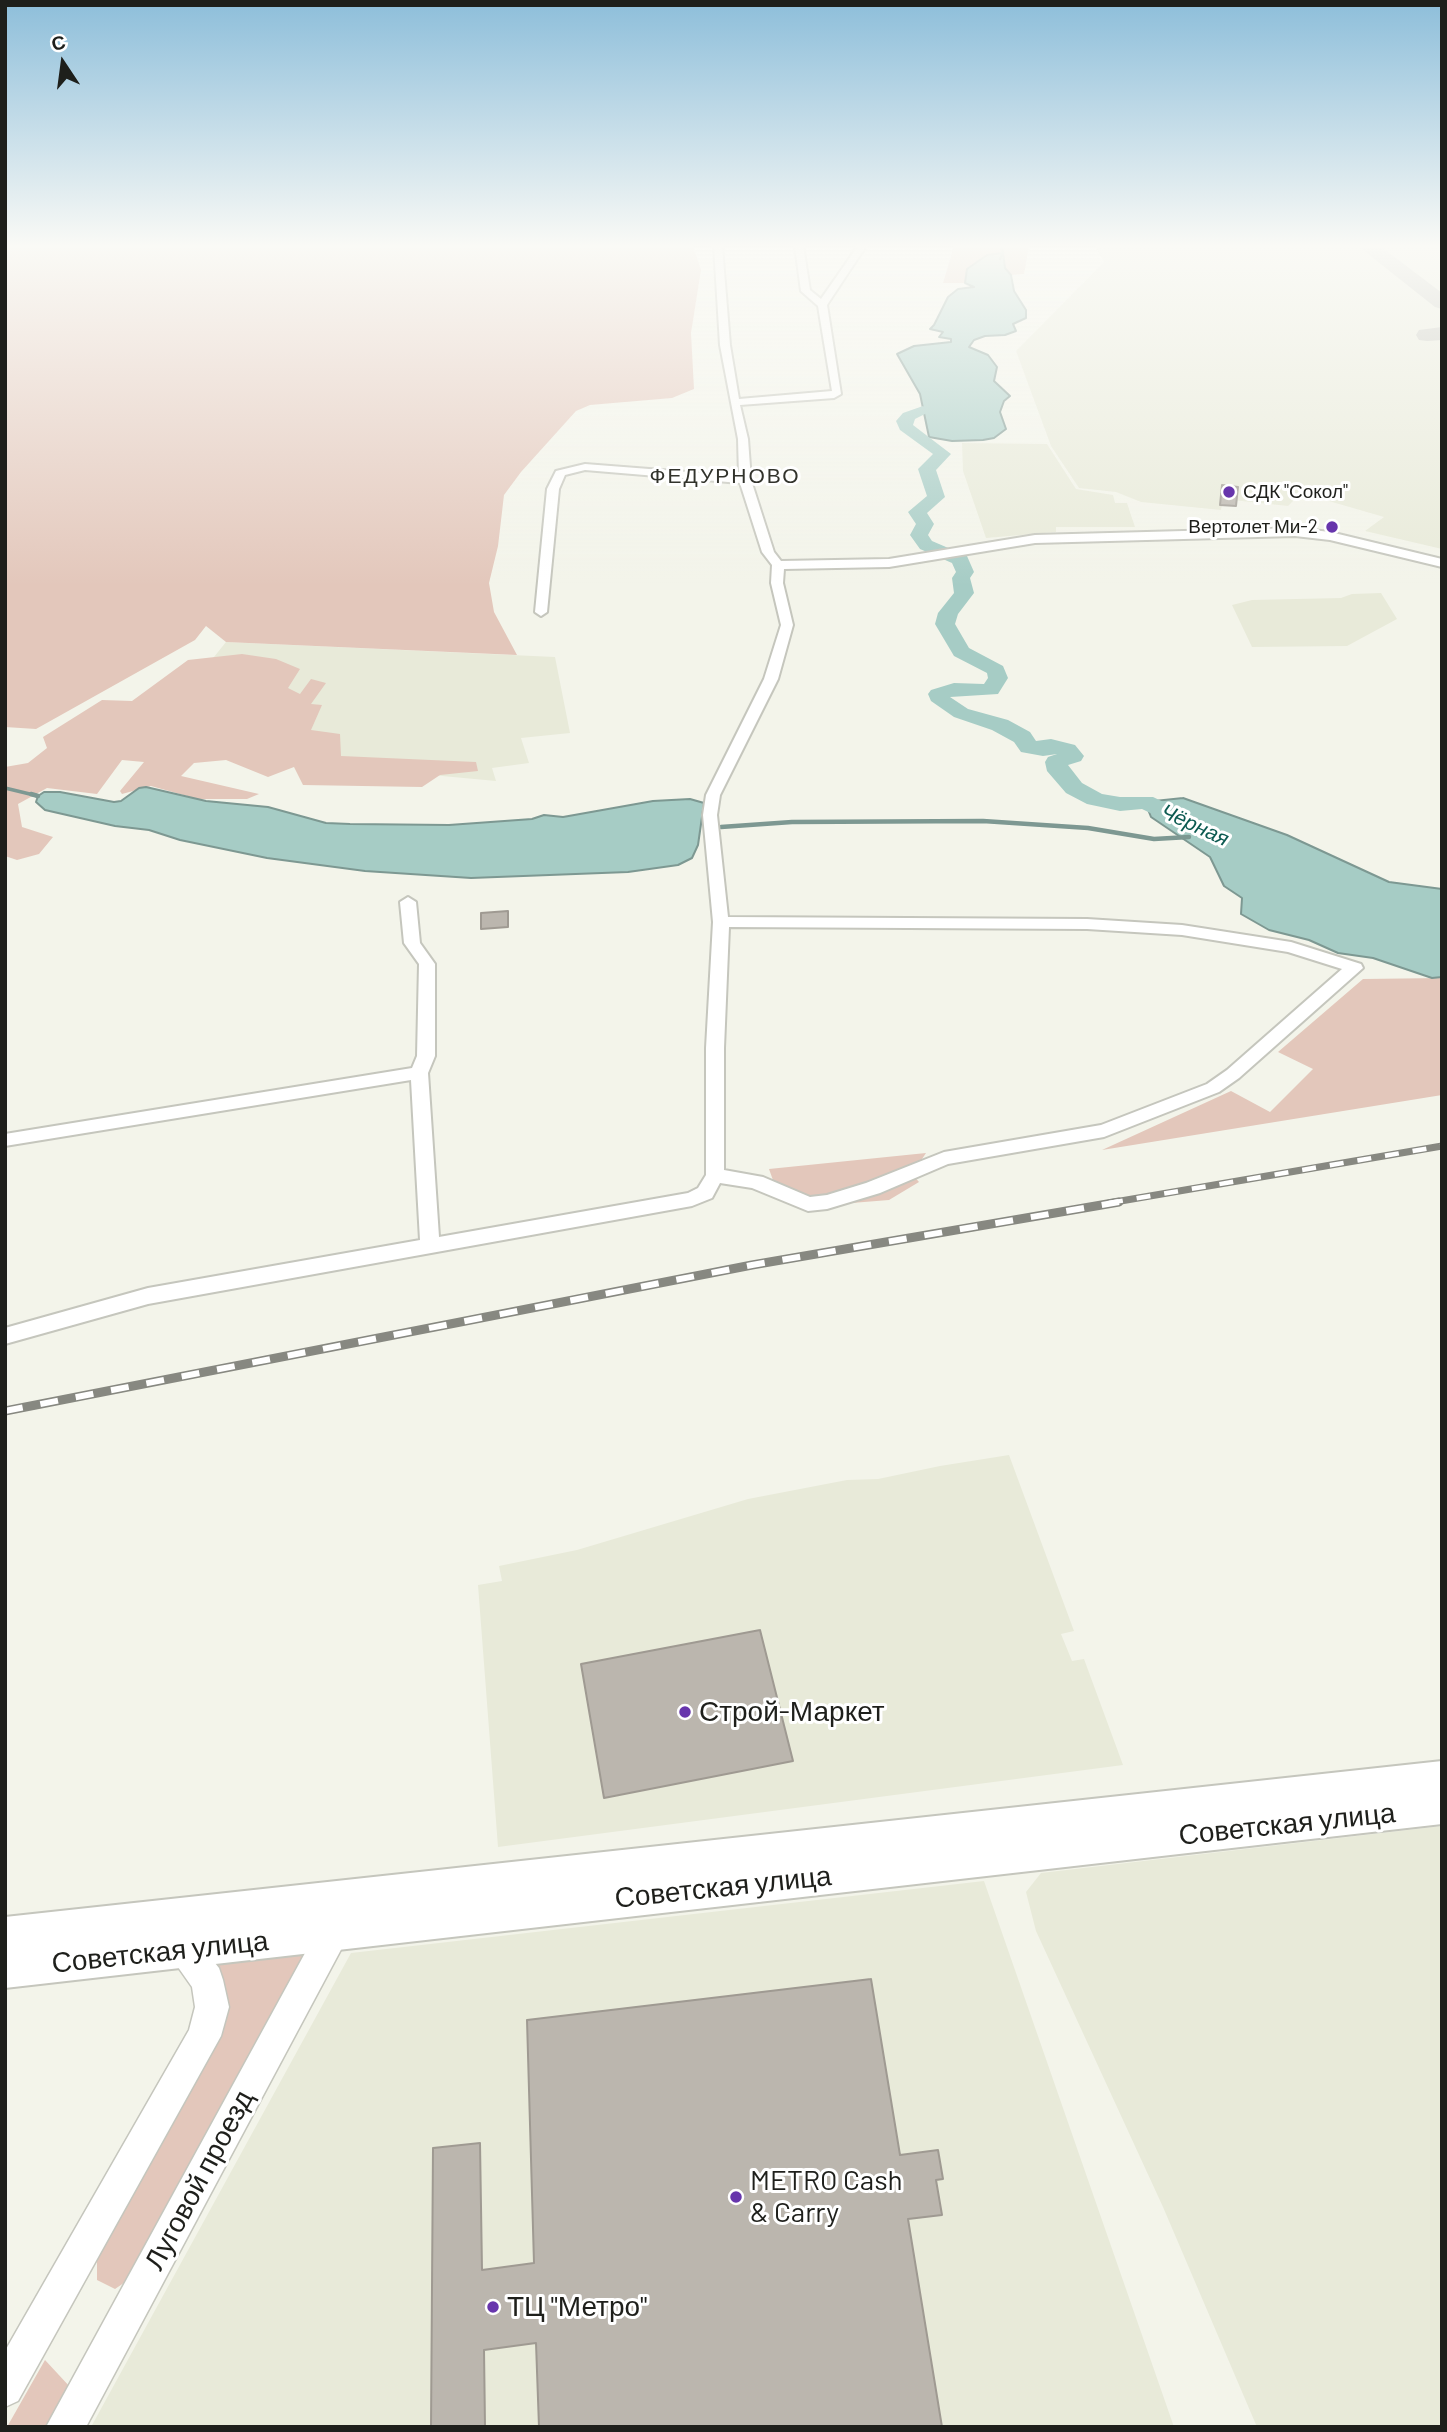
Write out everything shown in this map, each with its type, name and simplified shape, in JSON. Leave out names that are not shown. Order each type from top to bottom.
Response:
[{"type":"main road","name":"Советская улица","points":[[5,1936],[1442,1777]]},
{"type":"main road","name":"Советская улица","points":[[5,1969],[1442,1807]]},
{"type":"street","points":[[5,1336],[148,1296],[692,1199],[705,1193],[715,1175],[715,1048],[720,922],[710,815],[713,795],[771,679],[787,625],[777,583],[778,565],[768,552],[745,481],[743,439],[734,402],[728,359]]},
{"type":"street","points":[[734,402],[834,396],[837,392],[831,359]]},
{"type":"street","points":[[541,612],[553,489],[560,473],[584,467],[745,481]]},
{"type":"street","points":[[778,565],[865,565],[932,557],[1000,542],[1035,539],[1307,533],[1442,564]]},
{"type":"street","points":[[408,902],[412,943],[427,964],[426,1056],[419,1073],[430,1246]]},
{"type":"street","points":[[715,1175],[756,1182],[808,1204],[827,1202],[873,1188],[944,1158],[1104,1131],[1213,1088],[1233,1074],[1340,978],[1356,968],[1291,947],[1182,930],[1087,924],[720,922]]},
{"type":"street","points":[[5,1140],[419,1073]]},
{"type":"street","name":"Луговой проезд","points":[[65,2427],[333,1933]]},
{"type":"street","points":[[5,2388],[204,2036],[212,2007],[207,1980],[184,1949]]},
{"type":"shaded area","points":[[5,359],[692,359],[694,389],[672,398],[590,405],[576,411],[504,495],[498,546],[489,583],[494,612],[517,655],[226,642],[206,626],[195,640],[36,729],[5,727]]},
{"type":"shaded area","points":[[1019,359],[1442,359],[1442,549],[1365,531],[1384,517],[1301,493],[1288,506],[1223,499],[1221,510],[1141,502],[1116,492],[1079,488],[1051,446]]},
{"type":"shaded area","points":[[962,443],[1047,444],[1076,489],[1113,495],[1115,503],[1127,503],[1135,527],[1056,527],[1056,532],[986,538],[963,471]]},
{"type":"shaded area","points":[[1381,593],[1397,619],[1347,646],[1252,647],[1232,605],[1252,600],[1341,598],[1352,594]]},
{"type":"shaded area","points":[[226,642],[555,657],[570,733],[521,738],[529,763],[492,768],[496,781],[141,748]]},
{"type":"shaded area","points":[[242,654],[276,659],[300,669],[288,688],[300,694],[311,679],[326,683],[311,704],[322,705],[311,730],[340,734],[341,756],[476,762],[478,771],[440,775],[422,787],[303,785],[294,767],[268,777],[226,760],[194,763],[181,776],[259,794],[247,799],[198,799],[151,786],[122,794],[120,791],[144,762],[122,760],[97,794],[47,788],[18,804],[22,827],[53,837],[39,854],[17,860],[5,856],[5,767],[28,763],[47,748],[43,737],[102,700],[132,701],[188,660]]},
{"type":"shaded area","points":[[1442,978],[1442,1095],[1102,1150],[1231,1091],[1270,1112],[1313,1069],[1278,1052],[1363,979]]},
{"type":"shaded area","points":[[926,1153],[912,1174],[919,1182],[889,1200],[839,1204],[812,1202],[774,1183],[769,1169]]},
{"type":"shaded area","points":[[1009,1455],[1074,1631],[1061,1634],[1072,1661],[1084,1659],[1123,1765],[498,1847],[478,1585],[502,1581],[499,1566],[577,1550],[748,1499],[847,1480],[878,1479]]},
{"type":"shaded area","points":[[1442,1826],[1442,2427],[1257,2427],[1163,2207],[1036,1931],[1026,1892],[1041,1873]]},
{"type":"shaded area","points":[[984,1881],[1174,2427],[91,2427],[351,1953]]},
{"type":"shaded area","points":[[311,1948],[134,2276],[115,2289],[97,2280],[97,2251],[224,2018],[216,1960]]},
{"type":"shaded area","points":[[45,2360],[71,2388],[50,2427],[7,2427]]},
{"type":"water","points":[[900,359],[991,359],[997,367],[994,381],[1010,396],[1004,401],[1000,412],[1006,429],[994,438],[983,440],[952,441],[929,437],[920,394]]},
{"type":"water","points":[[146,787],[206,801],[268,807],[326,823],[350,824],[449,825],[532,819],[544,815],[563,817],[653,801],[690,799],[704,803],[698,845],[692,858],[678,865],[628,872],[471,878],[365,871],[267,858],[180,840],[149,830],[115,826],[45,810],[36,802],[38,796],[44,792],[60,792],[114,802]]},
{"type":"water","points":[[1183,798],[1287,835],[1389,882],[1442,889],[1442,977],[1432,978],[1373,958],[1338,953],[1309,940],[1269,930],[1241,914],[1242,898],[1224,886],[1210,857],[1151,817],[1145,802]]},
{"type":"building","name":"СДК \"Сокол\"","points":[[1222,485],[1238,487],[1236,506],[1220,505]]},
{"type":"building","points":[[508,911],[508,927],[481,929],[481,913]]},
{"type":"building","name":"Строй-Маркет","points":[[760,1630],[793,1761],[604,1798],[581,1664]]},
{"type":"building","name":"METRO Cash & Carry","points":[[871,1979],[900,2155],[938,2150],[943,2179],[936,2180],[942,2215],[908,2219],[942,2427],[539,2427],[536,2343],[484,2350],[485,2427],[431,2427],[433,2148],[480,2143],[482,2270],[534,2263],[527,2020]]},
{"type":"waterway","name":"Чёрная","points":[[923,411],[909,416],[904,421],[906,427],[943,454],[927,469],[936,497],[917,512],[925,524],[919,535],[926,545],[960,560],[965,572],[961,578],[964,593],[948,613],[945,624],[961,652],[996,670],[998,678],[991,690],[954,689],[938,694],[941,701],[961,713],[1000,725],[1022,737],[1029,747],[1043,749],[1051,746],[1067,750],[1073,756],[1056,762],[1058,771],[1074,788],[1095,799],[1120,804],[1145,802],[1181,819]]},
{"type":"waterway","points":[[5,788],[38,796],[31,794]]},
{"type":"waterway","points":[[721,827],[792,822],[983,821],[1088,828],[1154,839],[1189,837]]},
{"type":"railway","points":[[1109,1203],[1442,1146]]},
{"type":"railway","points":[[5,1411],[752,1265],[1119,1202]]},
{"type":"place","name":"СДК \"Сокол\"","points":[[1229,492]]},
{"type":"place","name":"Вертолет Ми-2","points":[[1332,527]]},
{"type":"place","name":"Строй-Маркет","points":[[685,1712]]},
{"type":"place","name":"METRO Cash & Carry","points":[[736,2197]]},
{"type":"place","name":"ТЦ \"Метро\"","points":[[493,2307]]},
{"type":"district","name":"ФЕДУРНОВО","points":[[725,476]]}]
